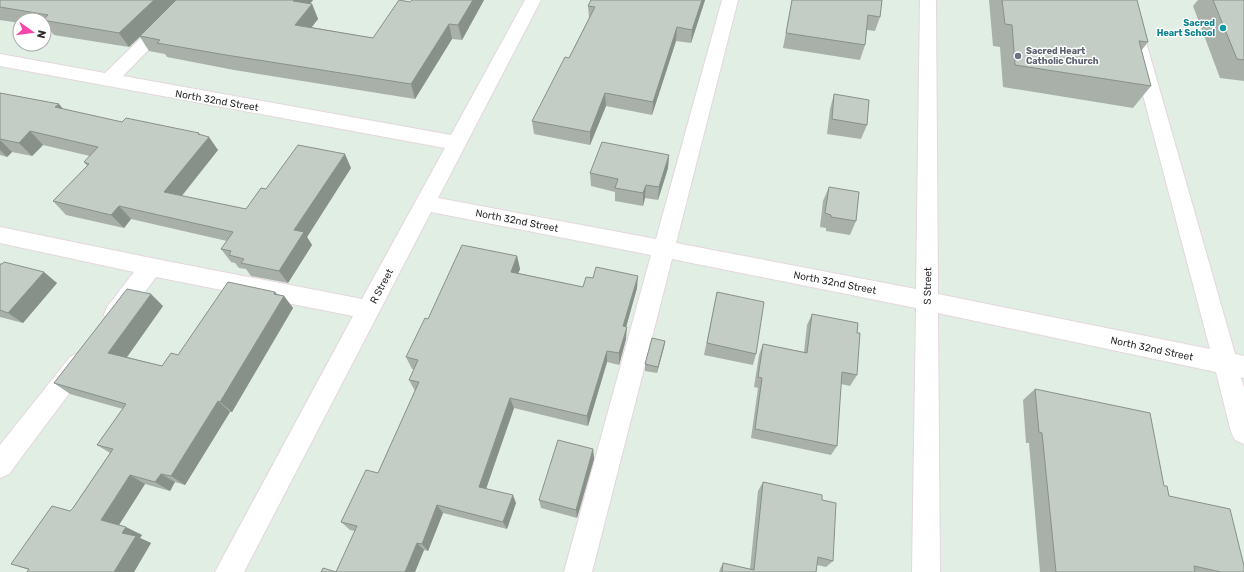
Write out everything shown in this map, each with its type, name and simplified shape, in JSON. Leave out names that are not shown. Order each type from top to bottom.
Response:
[{"type":"street","points":[[109,80],[189,0]]},
{"type":"street","name":"R Street","points":[[229,572],[533,0]]},
{"type":"street","points":[[578,572],[730,0]]},
{"type":"street","name":"S Street","points":[[926,572],[928,0]]},
{"type":"street","points":[[1126,0],[1235,366],[1244,432]]},
{"type":"street","name":"North 32nd Street","points":[[0,60],[457,143]]},
{"type":"street","name":"North 32nd Street","points":[[425,203],[664,248],[1235,366]]},
{"type":"street","points":[[0,235],[151,268],[369,310]]},
{"type":"street","points":[[104,329],[151,268]]},
{"type":"street","points":[[0,465],[90,348]]},
{"type":"building","points":[[0,0],[154,0],[119,33],[52,22],[52,12],[30,12],[0,7]]},
{"type":"building","points":[[176,0],[294,0],[293,1],[312,4],[295,25],[373,38],[399,0],[410,2],[412,0],[473,0],[458,25],[449,24],[411,84],[157,43],[160,40],[140,36]]},
{"type":"building","points":[[591,0],[702,0],[692,30],[677,27],[653,102],[605,93],[590,132],[532,121],[565,57],[569,58],[595,7],[588,6]]},
{"type":"building","points":[[792,0],[882,0],[880,17],[868,15],[865,45],[786,33]]},
{"type":"building","points":[[1002,0],[1137,0],[1148,42],[1139,41],[1151,86],[1015,65],[1012,25],[1005,24]]},
{"type":"building","points":[[1213,0],[1244,0],[1244,60],[1237,59]]},
{"type":"building","points":[[0,93],[59,104],[55,107],[122,122],[126,118],[199,133],[198,134],[209,137],[164,192],[246,209],[261,188],[266,189],[298,145],[345,154],[294,230],[304,232],[279,271],[241,263],[244,259],[229,255],[231,251],[221,249],[233,232],[119,206],[111,215],[53,201],[89,164],[84,162],[98,147],[30,131],[19,143],[0,139]]},
{"type":"building","points":[[834,94],[869,100],[867,125],[832,119]]},
{"type":"building","points":[[602,142],[669,155],[659,187],[646,185],[643,193],[615,188],[618,179],[590,173]]},
{"type":"building","points":[[829,187],[859,192],[856,221],[831,217],[831,215],[825,213]]},
{"type":"building","points":[[462,245],[517,256],[511,272],[583,287],[586,277],[593,278],[596,267],[638,276],[623,326],[627,327],[619,353],[607,351],[587,416],[510,398],[479,487],[513,495],[503,522],[437,505],[422,544],[417,543],[405,572],[336,572],[357,526],[341,522],[366,470],[378,473],[419,382],[409,380],[418,360],[406,357],[425,318],[428,319]]},
{"type":"building","points":[[4,262],[44,272],[8,313],[0,310],[0,264]]},
{"type":"building","points":[[228,282],[275,292],[274,294],[284,296],[220,402],[218,401],[171,476],[161,474],[155,482],[130,475],[101,520],[126,527],[122,533],[136,536],[114,572],[27,572],[29,569],[11,564],[52,506],[70,511],[73,508],[113,449],[97,445],[126,404],[54,383],[127,289],[151,294],[108,353],[162,366],[171,353],[178,355]]},
{"type":"building","points":[[717,292],[764,302],[756,354],[707,343]]},
{"type":"building","points":[[812,314],[858,323],[857,333],[860,333],[857,375],[842,372],[837,446],[755,429],[762,378],[758,377],[763,344],[807,353]]},
{"type":"building","points":[[652,338],[665,341],[658,367],[645,364]]},
{"type":"building","points":[[1035,389],[1150,413],[1164,486],[1167,486],[1169,496],[1230,509],[1244,566],[1244,572],[1221,572],[1194,566],[1195,572],[1056,572],[1042,433],[1039,432]]},
{"type":"building","points":[[558,440],[593,449],[576,510],[539,500]]},
{"type":"building","points":[[763,482],[822,495],[822,500],[836,503],[833,561],[818,557],[816,572],[722,572],[723,563],[754,570]]},
{"type":"building","points":[[323,568],[336,572],[321,572]]},
{"type":"place","name":"Sacred Heart School","points":[[1223,28]]},
{"type":"place","name":"Sacred Heart Catholic Church","points":[[1018,56]]}]
